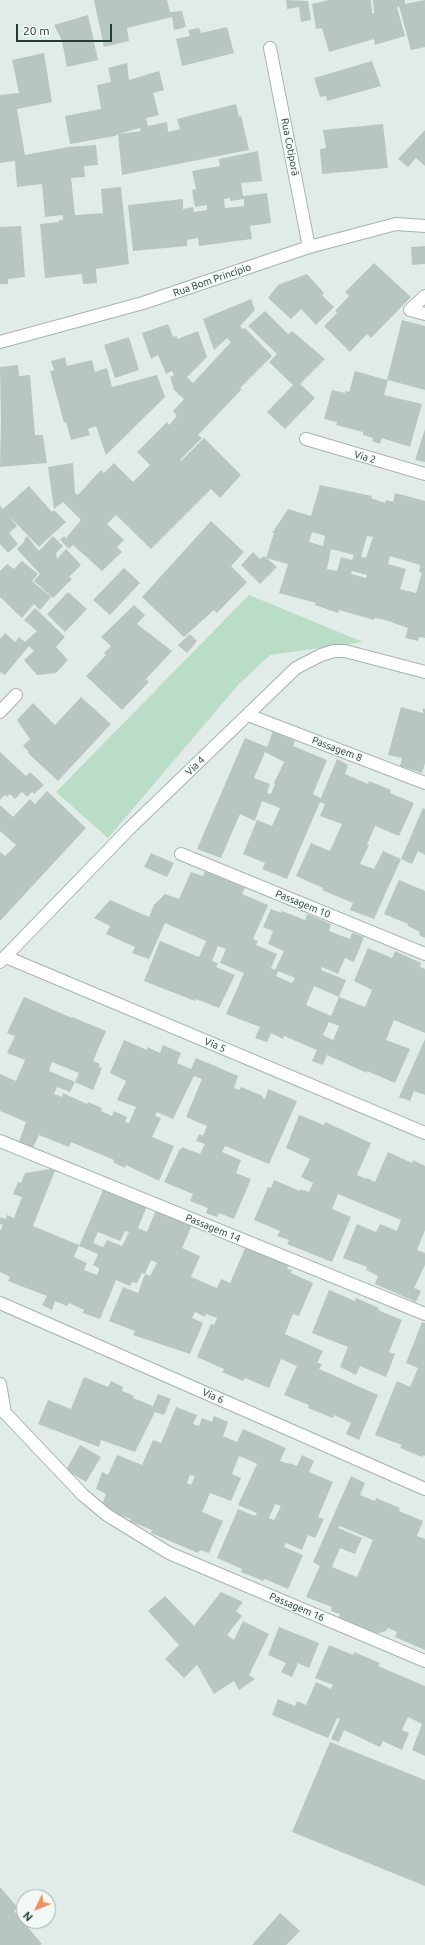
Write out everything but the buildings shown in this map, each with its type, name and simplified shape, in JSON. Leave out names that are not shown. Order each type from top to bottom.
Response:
[{"type":"street","name":"Rua Cotiporã","points":[[270,48],[309,247]]},
{"type":"street","name":"Rua Bom Princípio","points":[[0,342],[143,303],[309,247],[396,224],[425,226]]},
{"type":"street","points":[[425,296],[410,310],[425,314]]},
{"type":"street","name":"Via 2","points":[[306,439],[425,474]]},
{"type":"street","name":"Via 4","points":[[3,960],[129,829],[296,668],[321,655],[334,651],[345,651],[425,672]]},
{"type":"street","points":[[0,696],[16,695],[0,712]]},
{"type":"street","name":"Passagem 8","points":[[248,715],[425,783]]},
{"type":"street","name":"Passagem 10","points":[[181,854],[425,954]]},
{"type":"street","name":"Via 5","points":[[3,960],[425,1133]]},
{"type":"street","name":"Passagem 14","points":[[0,1141],[425,1314]]},
{"type":"street","name":"Via 6","points":[[0,1303],[425,1489]]},
{"type":"street","name":"Passagem 16","points":[[0,1384],[4,1408],[8,1416],[83,1495],[107,1515],[170,1553],[425,1661]]},
{"type":"green space","points":[[249,595],[363,642],[270,655],[239,684],[108,838],[56,792]]}]
